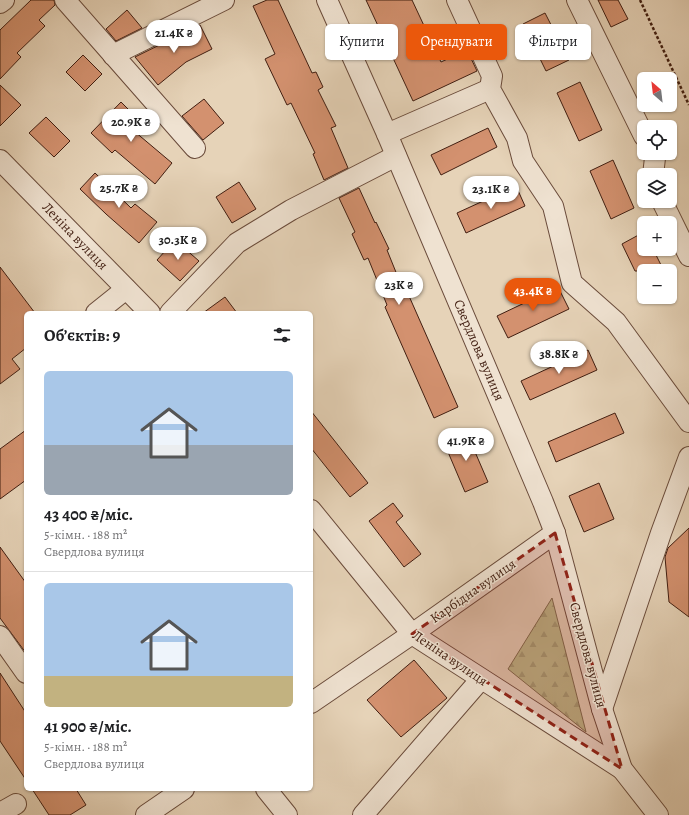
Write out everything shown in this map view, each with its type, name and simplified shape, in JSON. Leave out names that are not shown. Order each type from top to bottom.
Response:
[{"type":"street","points":[[0,3],[4,0]]},
{"type":"street","points":[[65,0],[195,148]]},
{"type":"street","points":[[113,55],[224,0]]},
{"type":"street","name":"Свердлова вулиця","points":[[327,0],[387,134],[555,533],[602,709],[622,769],[658,815]]},
{"type":"street","points":[[458,0],[492,76],[490,89],[517,138],[523,161],[553,206],[572,283],[616,322],[689,422]]},
{"type":"street","points":[[577,0],[637,122]]},
{"type":"street","points":[[387,134],[490,89]]},
{"type":"street","points":[[172,311],[238,243],[291,210],[396,156]]},
{"type":"street","name":"Леніна вулиця","points":[[0,160],[148,311]]},
{"type":"street","points":[[665,208],[689,256]]},
{"type":"street","points":[[98,311],[126,289]]},
{"type":"street","points":[[602,709],[661,533],[689,457]]},
{"type":"street","name":"Леніна вулиця","points":[[313,512],[412,634],[622,769]]},
{"type":"street","name":"Карбідна вулиця","points":[[313,702],[555,533]]},
{"type":"street","points":[[0,636],[24,670]]},
{"type":"street","points":[[363,815],[480,679]]},
{"type":"street","points":[[146,815],[181,791]]},
{"type":"street","points":[[268,791],[287,815]]},
{"type":"path","points":[[640,0],[689,105]]},
{"type":"highlighted area","points":[[555,533],[622,769],[585,746],[412,634]]},
{"type":"green space","points":[[552,598],[586,732],[508,669]]},
{"type":"building","points":[[31,0],[54,0],[55,5],[39,20],[45,26],[17,53],[21,57],[0,79],[0,30]]},
{"type":"building","points":[[267,0],[278,0],[312,73],[316,72],[323,87],[318,90],[336,126],[331,128],[348,168],[324,180],[313,154],[315,153],[291,103],[287,105],[265,59],[275,54],[253,6]]},
{"type":"building","points":[[366,0],[412,0],[423,24],[406,24],[406,60],[440,60],[441,62],[445,60],[472,60],[477,71],[413,101],[394,60],[398,60],[398,24],[377,24]]},
{"type":"building","points":[[598,0],[618,0],[628,19],[611,27]]},
{"type":"building","points":[[127,10],[142,28],[116,41],[106,29]]},
{"type":"building","points":[[545,13],[551,24],[523,24]]},
{"type":"building","points":[[200,25],[212,49],[186,62],[158,85],[135,57]]},
{"type":"building","points":[[83,55],[102,74],[85,91],[66,72]]},
{"type":"building","points":[[541,60],[569,60],[546,71]]},
{"type":"building","points":[[580,82],[602,130],[579,141],[557,93]]},
{"type":"building","points":[[0,85],[21,105],[0,126]]},
{"type":"building","points":[[204,99],[224,123],[203,140],[182,116]]},
{"type":"building","points":[[121,102],[142,123],[134,131],[172,163],[155,184],[115,150],[112,153],[91,133]]},
{"type":"building","points":[[46,117],[70,141],[54,157],[29,133]]},
{"type":"building","points":[[488,128],[497,147],[441,175],[431,155]]},
{"type":"building","points":[[613,160],[634,208],[611,219],[590,171]]},
{"type":"building","points":[[95,173],[131,208],[135,204],[157,222],[139,243],[80,189]]},
{"type":"building","points":[[239,182],[256,209],[232,223],[216,197]]},
{"type":"building","points":[[516,186],[525,206],[466,233],[457,213]]},
{"type":"building","points":[[359,188],[389,249],[387,250],[406,297],[409,296],[458,407],[434,418],[385,307],[387,305],[368,258],[364,260],[352,234],[355,232],[339,198]]},
{"type":"building","points":[[637,236],[637,256],[656,256],[660,264],[637,264],[637,271],[635,271],[622,244]]},
{"type":"building","points":[[175,240],[199,261],[180,281],[157,260]]},
{"type":"building","points":[[0,267],[33,311],[24,311],[24,350],[12,359],[20,369],[0,384]]},
{"type":"building","points":[[558,287],[569,309],[508,338],[497,316]]},
{"type":"building","points":[[225,297],[236,311],[206,311]]},
{"type":"building","points":[[588,350],[597,370],[530,400],[521,381]]},
{"type":"building","points":[[615,413],[624,433],[556,462],[548,442]]},
{"type":"building","points":[[313,414],[368,483],[350,497],[313,451]]},
{"type":"building","points":[[24,431],[24,481],[0,499],[0,449]]},
{"type":"building","points":[[466,431],[488,482],[465,492],[445,445],[445,440]]},
{"type":"building","points":[[599,483],[614,519],[584,532],[569,496]]},
{"type":"building","points":[[393,503],[403,516],[396,522],[421,554],[404,567],[369,521]]},
{"type":"building","points":[[689,528],[689,617],[669,602],[665,557],[668,548]]},
{"type":"building","points":[[0,547],[24,580],[24,650],[0,618]]},
{"type":"building","points":[[414,660],[447,698],[401,737],[367,700]]},
{"type":"building","points":[[0,673],[24,710],[24,777],[0,741]]},
{"type":"building","points":[[33,791],[77,791],[86,805],[70,815],[49,815]]}]
